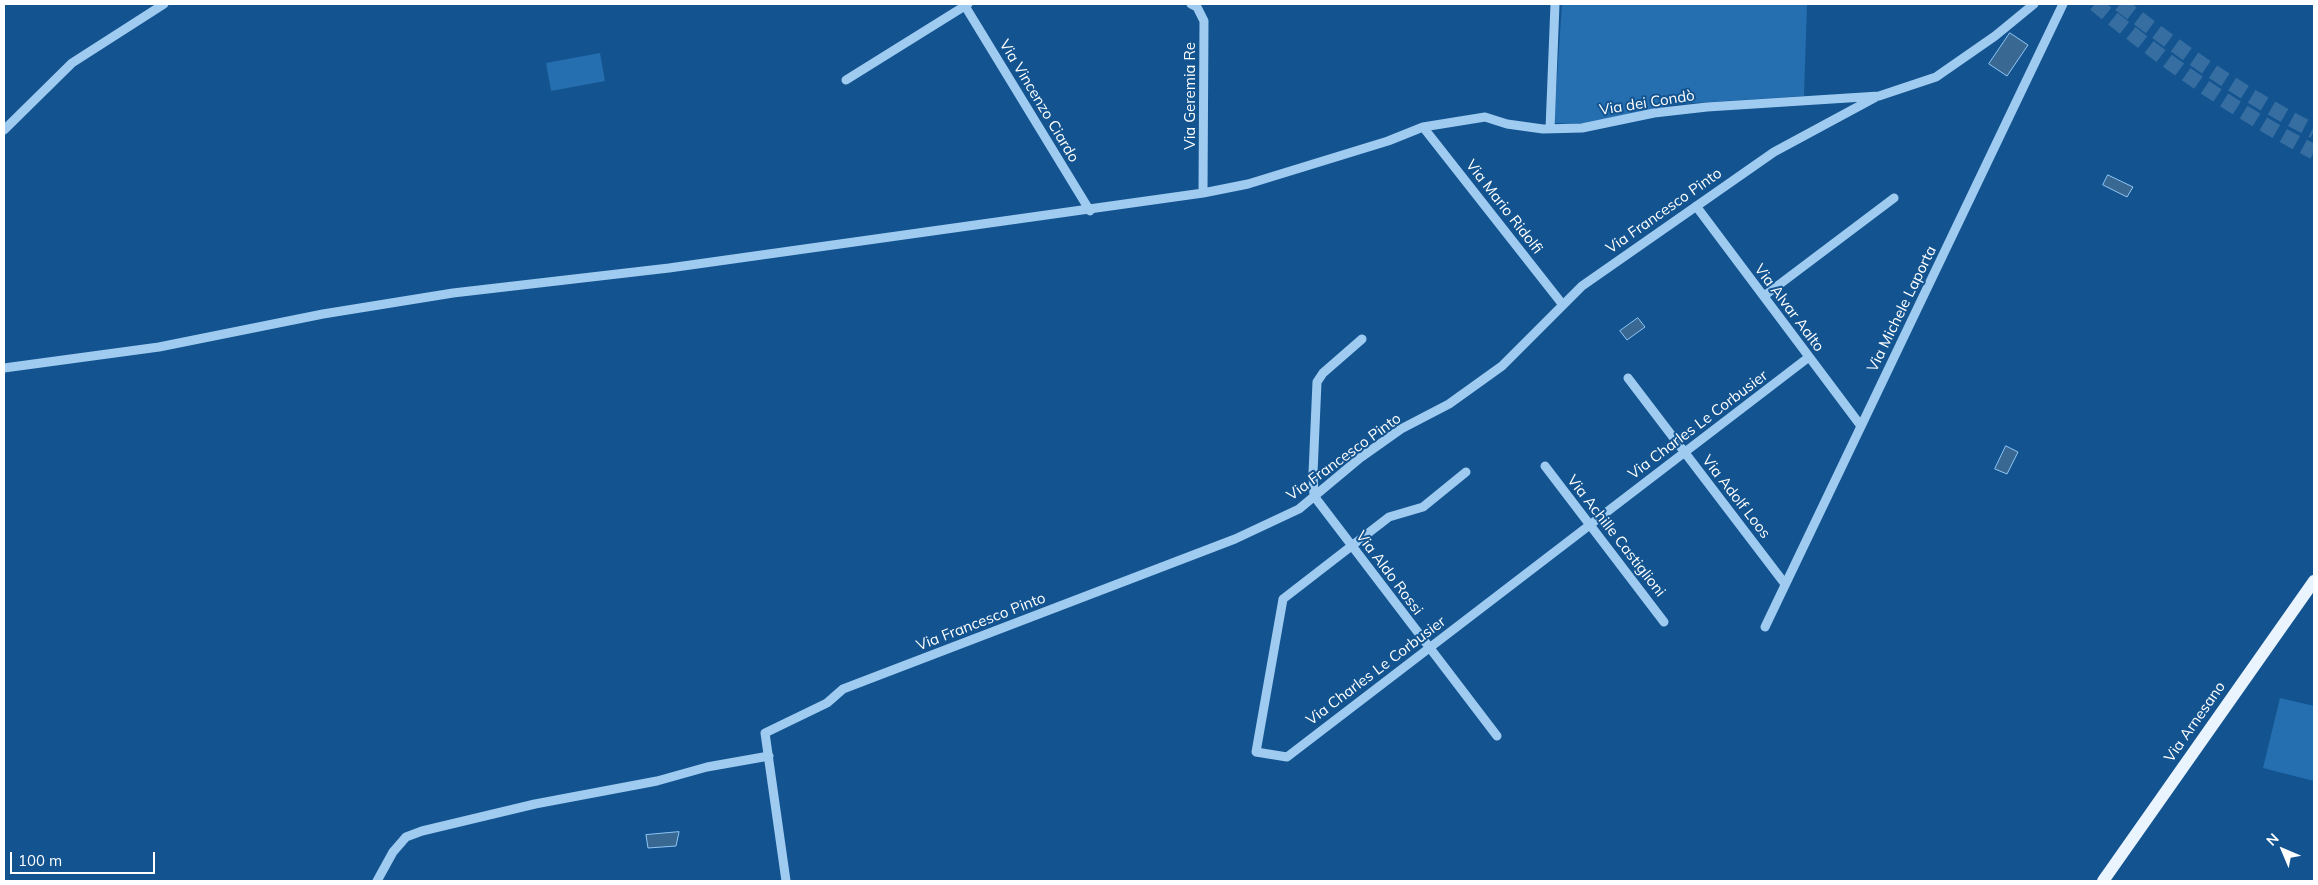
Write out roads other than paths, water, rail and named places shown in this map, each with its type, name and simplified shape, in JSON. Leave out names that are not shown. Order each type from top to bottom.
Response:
[{"type":"main road","name":"Via Arnesano","points":[[2102,881],[2314,581]]},
{"type":"street","points":[[4,130],[72,64],[164,4]]},
{"type":"street","name":"Via Geremia Re","points":[[1191,4],[1197,7],[1204,21],[1203,193]]},
{"type":"street","points":[[1550,129],[1555,4]]},
{"type":"street","name":"Via dei Condò","points":[[4,368],[159,347],[323,314],[453,293],[669,268],[857,240],[1090,210],[1203,193],[1248,184],[1388,141],[1423,127],[1485,116],[1507,124],[1550,129],[1582,128],[1654,113],[1707,107],[1879,96],[1936,77],[1995,36],[2034,4]]},
{"type":"street","name":"Via Michele Laporta","points":[[1765,627],[2063,4]]},
{"type":"street","points":[[846,80],[967,5]]},
{"type":"street","name":"Via Vincenzo Ciardo","points":[[967,5],[1090,210]]},
{"type":"street","name":"Via Francesco Pinto","points":[[769,756],[765,733],[828,703],[843,689],[1236,539],[1299,509],[1360,458],[1401,429],[1449,404],[1502,366],[1582,286],[1774,152],[1879,96]]},
{"type":"street","name":"Via Mario Ridolfi","points":[[1423,127],[1563,305]]},
{"type":"street","points":[[1764,296],[1894,198]]},
{"type":"street","name":"Via Alvar Aalto","points":[[1696,206],[1861,426]]},
{"type":"street","points":[[1314,496],[1313,473],[1317,382],[1323,372],[1362,339]]},
{"type":"street","name":"Via Charles Le Corbusier","points":[[1466,472],[1423,507],[1389,517],[1283,599],[1256,752],[1287,758],[1809,357]]},
{"type":"street","name":"Via Adolf Loos","points":[[1628,378],[1785,584]]},
{"type":"street","name":"Via Achille Castiglioni","points":[[1545,466],[1664,622]]},
{"type":"street","name":"Via Aldo Rossi","points":[[1314,496],[1498,736]]},
{"type":"street","points":[[377,881],[393,852],[406,837],[422,831],[535,804],[657,781],[707,767],[769,756],[786,881]]},
{"type":"tunnel","points":[[2095,4],[2147,46],[2200,84],[2255,119],[2314,152]]},
{"type":"tunnel","points":[[2120,4],[2238,88],[2314,131]]}]
